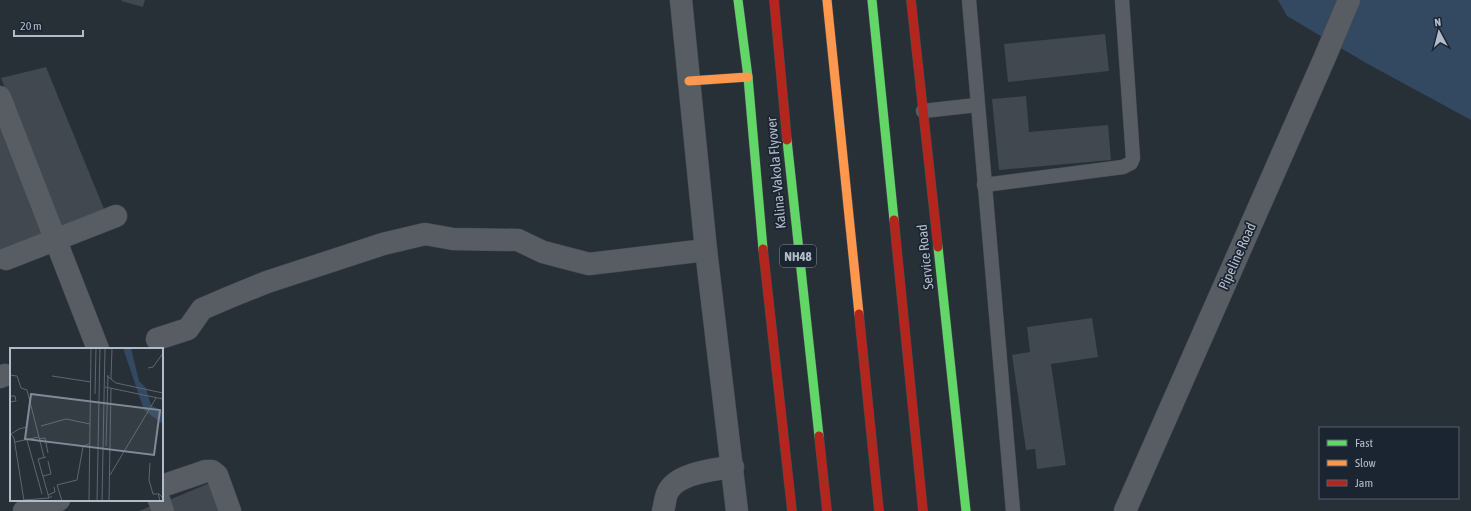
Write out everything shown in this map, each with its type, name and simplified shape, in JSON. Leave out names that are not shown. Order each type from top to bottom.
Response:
[{"type":"main road","points":[[738,0],[748,77],[766,275],[792,511]]},
{"type":"main road","name":"Kalina-Vakola Flyover","points":[[774,0],[793,203],[827,511]]},
{"type":"main road","points":[[827,0],[879,511]]},
{"type":"main road","points":[[872,0],[923,511]]},
{"type":"main road","name":"Service Road","points":[[911,0],[966,511]]},
{"type":"main road","points":[[689,80],[748,77]]},
{"type":"street","points":[[681,0],[706,250],[733,467],[737,511]]},
{"type":"street","name":"Pipeline Road","points":[[1125,511],[1349,0]]},
{"type":"street","points":[[0,97],[98,348]]},
{"type":"street","points":[[6,259],[116,216]]},
{"type":"street","points":[[157,339],[188,329],[202,309],[267,282],[376,246],[425,234],[453,239],[518,240],[544,252],[589,264],[706,250]]},
{"type":"street","points":[[663,511],[669,490],[680,479],[709,470],[733,467]]},
{"type":"street","points":[[163,486],[206,471],[212,471],[217,475],[230,511]]},
{"type":"street","points":[[24,511],[56,501]]},
{"type":"street","points":[[159,501],[163,511]]},
{"type":"lane","points":[[969,0],[1013,511]]},
{"type":"lane","points":[[984,185],[1123,167],[1131,163],[1133,158],[1122,0]]},
{"type":"lane","points":[[923,111],[977,105]]},
{"type":"water","points":[[1278,0],[1471,0],[1471,120],[1366,63],[1287,16]]},
{"type":"building","points":[[145,0],[143,7],[121,1]]},
{"type":"building","points":[[1105,34],[1109,71],[1008,82],[1004,44]]},
{"type":"building","points":[[46,67],[106,214],[63,230],[1,78]]},
{"type":"building","points":[[1026,96],[1029,132],[1108,125],[1111,160],[999,170],[992,99]]},
{"type":"building","points":[[0,122],[47,237],[3,255],[0,249]]},
{"type":"building","points":[[1092,318],[1098,357],[1051,364],[1066,465],[1037,469],[1035,449],[1026,450],[1012,355],[1030,352],[1027,327]]},
{"type":"building","points":[[212,482],[224,511],[174,511],[169,500]]},
{"type":"building","points":[[153,505],[156,511],[139,511]]},
{"type":"traffic: fast","points":[[738,0],[748,77],[763,249]]},
{"type":"traffic: fast","points":[[872,0],[894,220]]},
{"type":"traffic: fast","points":[[787,140],[819,436]]},
{"type":"traffic: fast","points":[[938,247],[966,511]]},
{"type":"traffic: slow","points":[[827,0],[859,314]]},
{"type":"traffic: slow","points":[[689,81],[748,77]]},
{"type":"traffic: jam","points":[[774,0],[787,140]]},
{"type":"traffic: jam","points":[[911,0],[938,247]]},
{"type":"traffic: jam","points":[[894,220],[923,511]]},
{"type":"traffic: jam","points":[[763,249],[792,511]]},
{"type":"traffic: jam","points":[[859,314],[879,511]]},
{"type":"traffic: jam","points":[[819,436],[827,511]]}]
